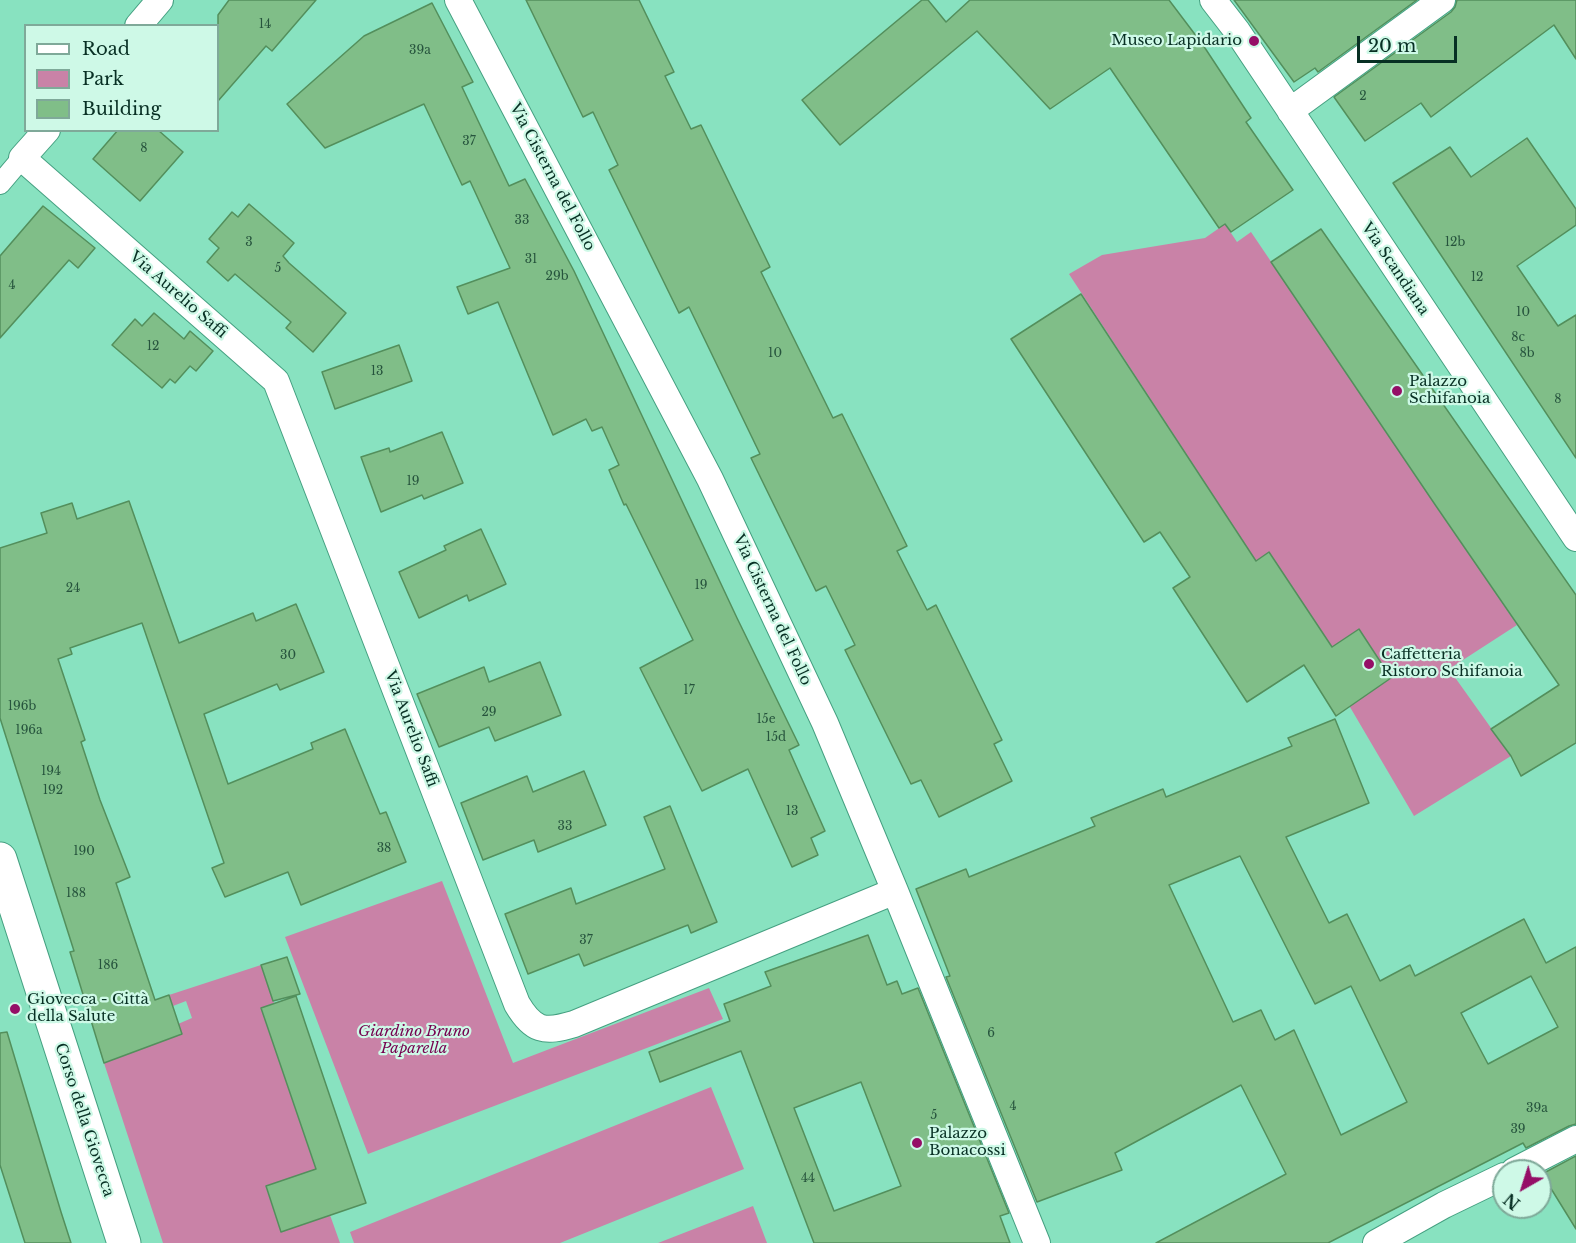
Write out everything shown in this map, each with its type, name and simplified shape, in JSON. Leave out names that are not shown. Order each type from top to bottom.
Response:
[{"type":"street","points":[[140,24],[160,0]]},
{"type":"street","name":"Via Cisterna del Follo","points":[[458,0],[710,479],[825,723],[1037,1243]]},
{"type":"street","name":"Via Scandiana","points":[[1213,0],[1237,32],[1576,538]]},
{"type":"street","points":[[1290,111],[1442,0]]},
{"type":"street","points":[[0,184],[45,132]]},
{"type":"street","name":"Via Aurelio Saffi","points":[[22,158],[276,381],[517,1004],[525,1017],[534,1025],[545,1029],[556,1029],[574,1024],[895,891]]},
{"type":"street","name":"Corso della Giovecca","points":[[0,859],[124,1243]]},
{"type":"street","points":[[1537,1159],[1576,1138]]},
{"type":"street","points":[[1376,1243],[1444,1205],[1492,1182]]},
{"type":"green space","points":[[1225,224],[1237,242],[1251,232],[1517,625],[1449,669],[1511,756],[1414,816],[1330,673],[1268,553],[1256,561],[1069,274],[1102,255],[1205,238]]},
{"type":"green space","name":"Giardino Bruno Paparella","points":[[442,881],[513,1063],[709,988],[723,1019],[368,1154],[285,937]]},
{"type":"green space","points":[[261,965],[274,1003],[262,1008],[316,1169],[266,1187],[281,1232],[330,1215],[340,1243],[163,1243],[104,1063],[192,1018],[186,1001],[173,1006],[169,995]]},
{"type":"green space","points":[[711,1087],[744,1169],[560,1243],[354,1243],[350,1232]]},
{"type":"green space","points":[[753,1206],[767,1243],[658,1243]]},
{"type":"building","points":[[229,0],[316,0],[272,51],[266,46],[219,100],[218,15]]},
{"type":"building","points":[[526,0],[639,0],[674,72],[665,76],[691,129],[701,125],[770,267],[761,272],[833,418],[842,414],[907,546],[897,551],[927,610],[936,605],[1002,740],[994,744],[1012,781],[939,817],[921,780],[911,784],[845,650],[855,645],[826,586],[816,591],[751,458],[760,454],[689,307],[679,313],[609,170],[618,165],[593,112],[583,117]]},
{"type":"building","points":[[922,0],[928,0],[946,22],[970,0],[1169,0],[1203,45],[1251,118],[1246,122],[1293,190],[1231,232],[1225,224],[1219,228],[1110,68],[1050,109],[977,31],[840,145],[802,100]]},
{"type":"building","points":[[1234,0],[1417,0],[1318,72],[1315,68],[1294,82]]},
{"type":"building","points":[[1457,0],[1576,0],[1576,59],[1554,25],[1431,117],[1421,103],[1365,141],[1334,97],[1451,12]]},
{"type":"building","points":[[432,3],[473,82],[462,87],[509,186],[525,179],[574,271],[799,745],[789,750],[825,831],[811,838],[818,855],[792,867],[748,769],[702,791],[640,668],[693,640],[626,504],[624,505],[609,470],[619,465],[602,427],[592,431],[586,419],[553,435],[498,302],[468,314],[457,287],[510,268],[470,181],[462,185],[424,104],[325,148],[287,104],[364,36]]},
{"type":"building","points":[[116,132],[160,132],[183,152],[140,201],[93,159]]},
{"type":"building","points":[[1527,138],[1576,209],[1576,225],[1517,266],[1558,326],[1576,315],[1576,458],[1393,183],[1450,147],[1471,177]]},
{"type":"building","points":[[249,204],[294,243],[283,256],[289,263],[346,313],[313,352],[286,328],[291,322],[235,274],[228,281],[207,262],[219,248],[209,239],[232,212],[238,217]]},
{"type":"building","points":[[43,206],[95,248],[78,268],[69,260],[0,338],[0,256]]},
{"type":"building","points":[[1321,229],[1576,595],[1576,743],[1521,776],[1511,756],[1491,729],[1559,685],[1271,262]]},
{"type":"building","points":[[1081,294],[1256,561],[1269,552],[1332,647],[1359,629],[1391,678],[1336,716],[1304,665],[1247,702],[1173,588],[1190,577],[1160,532],[1144,542],[1011,339]]},
{"type":"building","points":[[154,313],[184,339],[190,331],[213,351],[196,371],[190,366],[175,383],[170,379],[162,388],[112,345],[135,319],[142,326]]},
{"type":"building","points":[[399,345],[412,381],[335,409],[322,372]]},
{"type":"building","points":[[442,432],[463,483],[424,499],[422,495],[381,512],[361,457],[389,448],[390,452]]},
{"type":"building","points":[[129,501],[179,643],[253,613],[256,621],[296,604],[324,672],[280,690],[277,684],[204,714],[228,784],[313,749],[311,743],[345,729],[380,814],[386,812],[406,862],[301,905],[288,872],[225,897],[212,868],[224,863],[142,623],[70,648],[72,654],[58,659],[85,740],[81,742],[100,800],[130,877],[116,883],[155,1000],[169,995],[182,1034],[104,1063],[70,952],[74,951],[0,718],[0,548],[47,533],[41,513],[72,503],[77,519]]},
{"type":"building","points":[[481,529],[506,584],[469,601],[467,595],[419,618],[399,572],[446,550],[444,546]]},
{"type":"building","points":[[540,662],[561,715],[495,741],[489,727],[439,747],[417,694],[484,667],[489,682]]},
{"type":"building","points":[[1335,719],[1369,803],[1286,837],[1329,923],[1347,914],[1380,981],[1410,965],[1415,976],[1524,919],[1546,963],[1576,947],[1576,1124],[1526,1148],[1523,1143],[1328,1243],[1156,1243],[1286,1174],[1241,1085],[1115,1153],[1122,1170],[1037,1202],[946,977],[950,976],[916,889],[966,869],[969,877],[1095,826],[1091,818],[1163,789],[1166,797],[1292,746],[1288,738]],"holes":[[[1240,856],[1315,1004],[1351,986],[1407,1102],[1341,1135],[1294,1030],[1275,1040],[1261,1010],[1233,1022],[1169,885]],[[1531,976],[1558,1027],[1488,1064],[1461,1013]]]},
{"type":"building","points":[[584,771],[606,825],[538,852],[534,840],[483,860],[461,803],[527,776],[533,792]]},
{"type":"building","points":[[670,806],[717,922],[691,933],[688,925],[584,966],[579,954],[528,974],[505,914],[571,888],[576,904],[665,869],[644,817]]},
{"type":"building","points":[[868,935],[887,985],[897,981],[902,994],[918,988],[1009,1213],[1000,1216],[1010,1243],[814,1243],[741,1051],[660,1082],[649,1052],[730,1021],[724,1004],[771,986],[765,972]],"holes":[[[861,1082],[901,1186],[834,1211],[794,1108]]]},
{"type":"building","points":[[287,957],[300,994],[273,1001],[261,965]]},
{"type":"building","points":[[296,996],[366,1203],[281,1232],[266,1186],[316,1169],[261,1008]]},
{"type":"building","points":[[7,1032],[71,1243],[25,1243],[0,1165],[0,1033]]},
{"type":"building","points":[[1576,1156],[1576,1229],[1552,1190],[1552,1169]]},
{"type":"place","name":"Museo Lapidario","points":[[1254,41]]},
{"type":"place","name":"Palazzo Schifanoia","points":[[1397,391]]},
{"type":"place","name":"Caffetteria Ristoro Schifanoia","points":[[1369,664]]},
{"type":"place","name":"Giovecca - Città della Salute","points":[[15,1009]]},
{"type":"place","name":"Palazzo Bonacossi","points":[[917,1143]]}]
